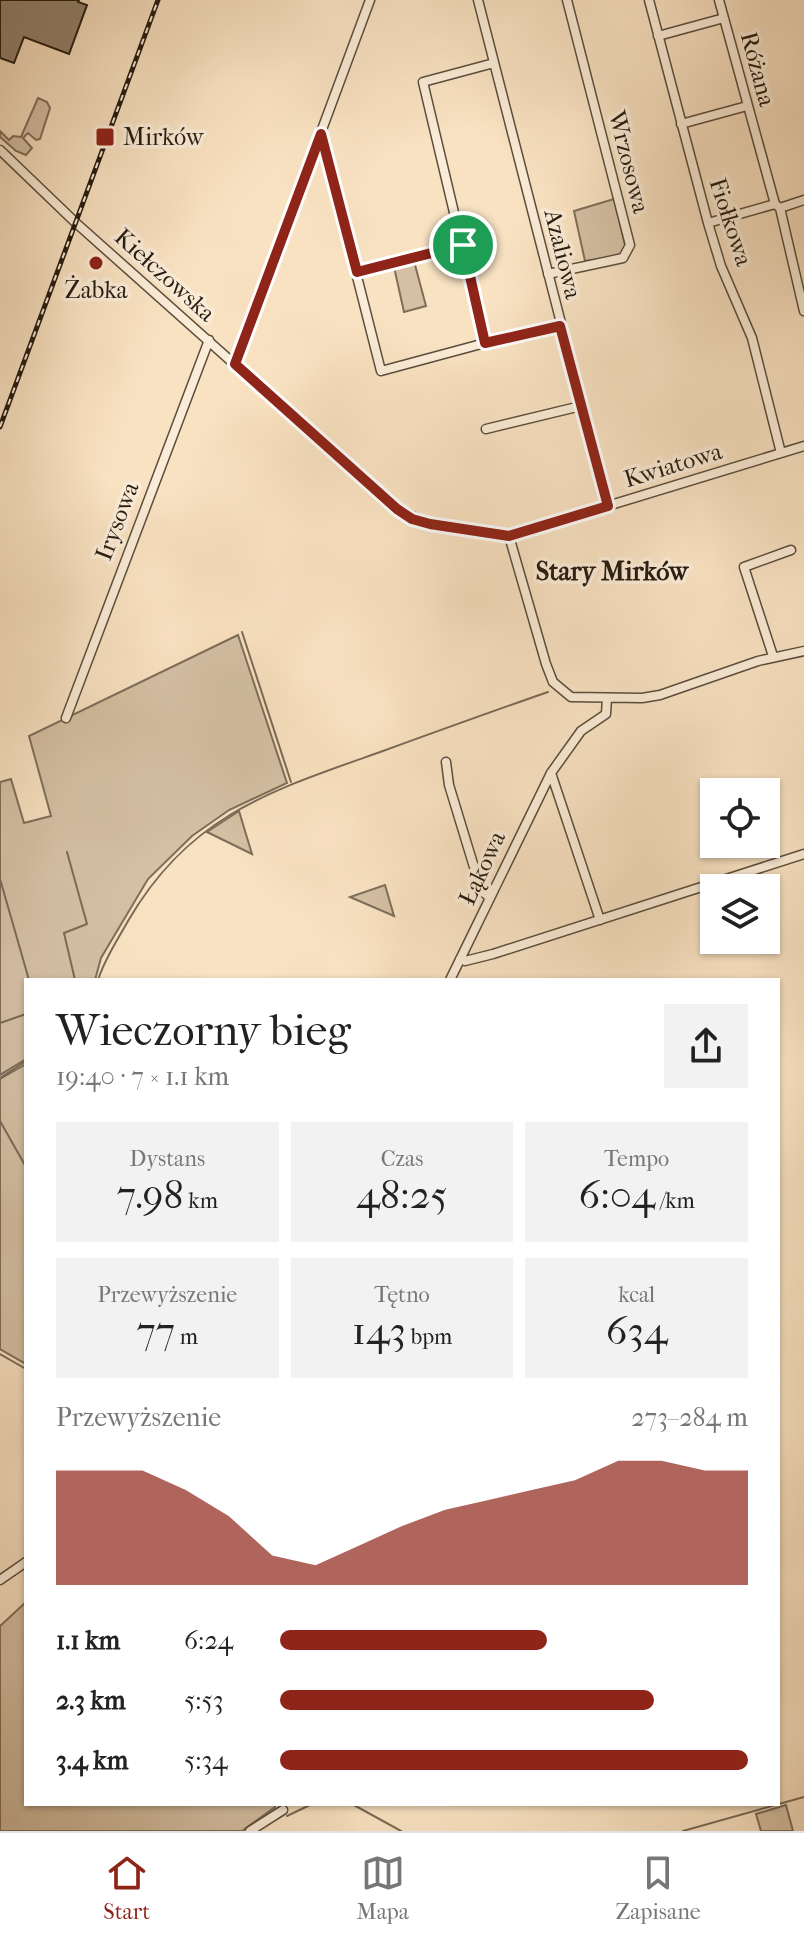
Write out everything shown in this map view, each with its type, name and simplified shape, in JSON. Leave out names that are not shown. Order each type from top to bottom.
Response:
[{"type":"street","points":[[235,364],[370,0]]},
{"type":"street","name":"Azaliowa","points":[[357,272],[381,371],[560,326],[478,0]]},
{"type":"street","name":"Wrzosowa","points":[[548,274],[623,258],[630,245],[567,0]]},
{"type":"street","name":"Fiołkowa","points":[[649,0],[708,223],[721,266],[752,338],[781,453]]},
{"type":"street","name":"Różana","points":[[719,0],[747,106],[801,284],[804,311]]},
{"type":"street","points":[[658,36],[724,18]]},
{"type":"street","points":[[485,343],[423,82],[494,63]]},
{"type":"street","points":[[681,124],[747,106]]},
{"type":"street","points":[[321,134],[357,272],[463,245]]},
{"type":"street","name":"Kiełczowska","points":[[0,150],[76,223],[408,516],[430,524],[509,536]]},
{"type":"street","points":[[708,223],[804,200]]},
{"type":"street","points":[[560,326],[608,506]]},
{"type":"street","name":"Irysowa","points":[[66,718],[209,340]]},
{"type":"street","points":[[486,429],[581,406]]},
{"type":"street","name":"Kwiatowa","points":[[509,536],[804,446]]},
{"type":"street","points":[[509,536],[553,682],[571,697],[651,697],[773,656],[804,651]]},
{"type":"street","points":[[773,656],[744,567],[791,550]]},
{"type":"street","name":"Łąkowa","points":[[451,978],[551,773],[581,731],[606,714],[607,698]]},
{"type":"street","points":[[446,762],[449,785],[481,890],[490,898]]},
{"type":"street","points":[[551,773],[600,920]]},
{"type":"street","points":[[460,959],[472,960],[804,854]]},
{"type":"street","points":[[0,1580],[24,1563]]},
{"type":"street","points":[[250,1831],[283,1810]]},
{"type":"shaded area","points":[[38,98],[47,102],[50,108],[40,139],[36,140],[28,133],[23,138],[32,148],[26,155],[16,151],[0,137],[0,131],[9,140],[13,136],[21,137]]},
{"type":"shaded area","points":[[614,199],[626,249],[622,256],[585,261],[574,211]]},
{"type":"shaded area","points":[[414,261],[426,306],[404,312],[394,267]]},
{"type":"shaded area","points":[[238,635],[287,783],[229,810],[192,836],[148,879],[101,958],[96,978],[24,978],[24,1060],[0,1075],[0,782],[11,779],[24,823],[51,816],[29,736]]},
{"type":"shaded area","points":[[239,811],[252,854],[207,832]]},
{"type":"shaded area","points":[[385,885],[394,916],[350,897]]},
{"type":"shaded area","points":[[24,1065],[24,1363],[0,1349],[0,1079]]},
{"type":"shaded area","points":[[24,1604],[24,1806],[275,1807],[242,1831],[0,1831],[0,1626]]},
{"type":"shaded area","points":[[786,1805],[793,1831],[761,1831],[756,1814]]},
{"type":"building","points":[[0,0],[79,0],[87,5],[69,54],[24,37],[14,63],[0,58]]},
{"type":"waterway","points":[[242,632],[291,782]]},
{"type":"waterway","points":[[99,978],[128,921],[152,885],[207,830],[238,810],[305,779],[548,692]]},
{"type":"waterway","points":[[67,852],[87,924],[64,933],[75,978]]},
{"type":"waterway","points":[[0,879],[28,978]]},
{"type":"waterway","points":[[0,1023],[24,1015]]},
{"type":"waterway","points":[[0,1078],[24,1062]]},
{"type":"waterway","points":[[0,1121],[24,1163]]},
{"type":"waterway","points":[[0,1354],[24,1368]]},
{"type":"waterway","points":[[780,1804],[804,1797]]},
{"type":"waterway","points":[[287,1816],[308,1806]]},
{"type":"waterway","points":[[356,1806],[401,1831]]},
{"type":"waterway","points":[[683,1831],[772,1806]]},
{"type":"railway","points":[[0,427],[158,0]]},
{"type":"place","name":"Mirków","points":[[105,137]]},
{"type":"place","name":"Żabka","points":[[96,263]]},
{"type":"district","name":"Stary Mirków","points":[[612,571]]},
{"type":"route","points":[[321,134],[357,272],[463,245],[485,343],[560,326],[608,506],[509,536],[412,519],[235,364],[321,134]]}]
